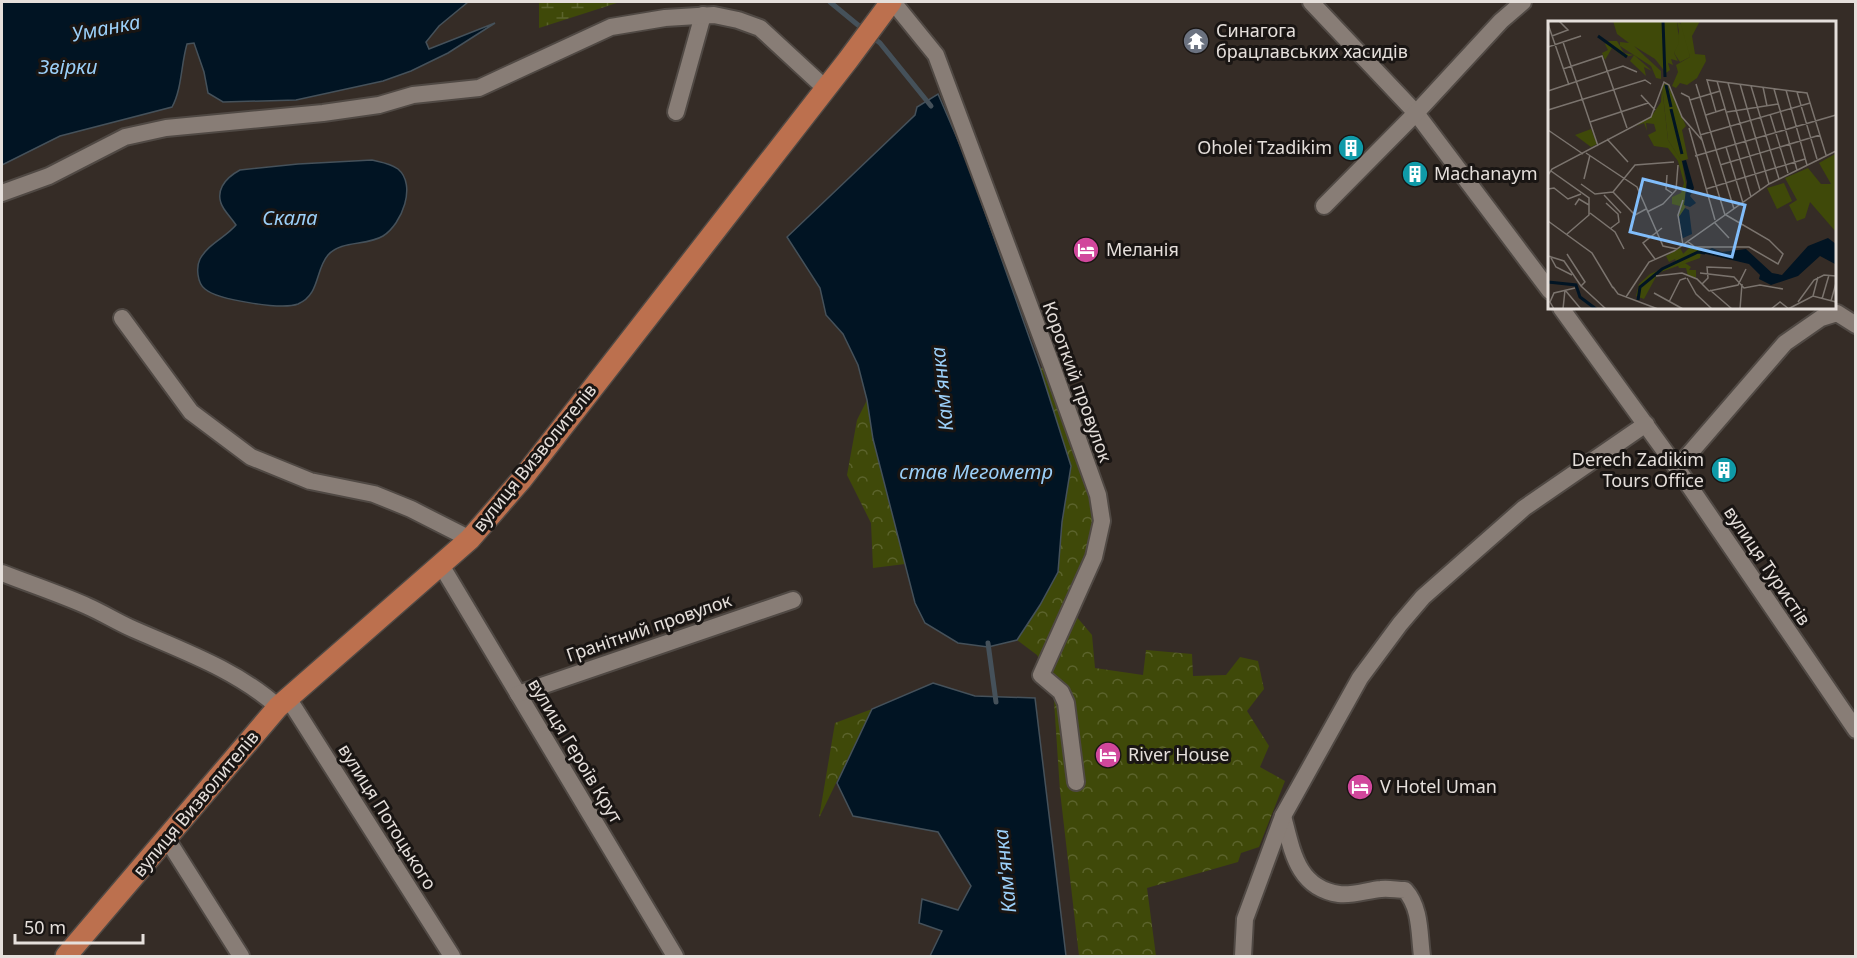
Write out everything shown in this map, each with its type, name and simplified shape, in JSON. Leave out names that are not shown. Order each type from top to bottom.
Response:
[{"type":"main road","name":"вулиця Визволителів","points":[[66,957],[283,703],[470,538],[542,456],[889,6]]},
{"type":"street","points":[[1311,2],[1416,113],[1548,288]]},
{"type":"street","points":[[1324,206],[1416,113],[1501,21],[1523,2]]},
{"type":"street","name":"Короткий провулок","points":[[889,6],[936,55],[1098,495],[1102,521],[1094,557],[1041,675],[1060,692],[1066,703],[1076,782]]},
{"type":"street","points":[[676,112],[703,15]]},
{"type":"street","points":[[2,193],[49,176],[125,137],[165,128],[334,111],[379,105],[413,95],[478,88],[611,27],[665,18],[714,15],[760,28],[825,88]]},
{"type":"street","name":"вулиця Туристів","points":[[1563,309],[1677,468],[1856,730]]},
{"type":"street","points":[[1677,468],[1785,343],[1821,318],[1837,313],[1856,325]]},
{"type":"street","points":[[122,318],[191,412],[251,457],[310,481],[374,494],[470,538]]},
{"type":"street","points":[[1243,957],[1245,919],[1283,816],[1360,678],[1423,597],[1524,508],[1646,424]]},
{"type":"street","name":"вулиця Героїв Крут","points":[[441,565],[675,957]]},
{"type":"street","points":[[2,573],[87,606],[232,674],[268,698],[283,703]]},
{"type":"street","name":"Гранітний провулок","points":[[518,694],[793,600]]},
{"type":"street","name":"вулиця Потоцького","points":[[283,703],[452,957]]},
{"type":"street","points":[[1283,816],[1294,856],[1303,875],[1321,888],[1341,895],[1383,889],[1405,890],[1417,908],[1422,957]]},
{"type":"street","points":[[166,839],[240,957]]},
{"type":"green space","points":[[539,2],[620,2],[539,28]]},
{"type":"green space","points":[[1052,366],[1102,521],[1070,609],[1092,635],[1095,668],[1143,675],[1146,650],[1192,654],[1193,676],[1226,675],[1240,657],[1258,661],[1264,689],[1247,711],[1269,746],[1260,767],[1285,781],[1259,847],[1241,853],[1238,862],[1147,888],[1156,956],[1079,956],[1060,791],[1053,686],[1037,655],[1017,640],[1058,572],[1062,522],[1071,466],[1040,368]]},
{"type":"green space","points":[[867,400],[873,439],[905,564],[873,568],[871,523],[847,475],[857,420]]},
{"type":"green space","points":[[872,709],[819,818],[835,723]]},
{"type":"water","name":"Звірки","points":[[2,2],[468,2],[439,26],[426,42],[429,49],[495,23],[448,53],[411,71],[383,81],[296,100],[223,102],[208,93],[204,72],[194,43],[187,44],[178,92],[172,107],[60,136],[2,165]]},
{"type":"water","name":"став Мегометр","points":[[938,94],[967,161],[1040,368],[1071,466],[1062,522],[1058,572],[1017,640],[988,647],[958,643],[925,623],[915,603],[873,439],[867,400],[858,365],[843,334],[826,315],[820,288],[787,237],[915,115],[917,107]]},
{"type":"water","name":"Скала","points":[[372,160],[395,167],[404,176],[407,194],[401,214],[396,223],[383,236],[333,250],[324,261],[314,288],[305,300],[290,306],[250,303],[223,297],[202,286],[198,275],[200,259],[236,225],[224,209],[220,197],[225,181],[235,173],[240,170],[298,164]]},
{"type":"water","points":[[933,683],[975,696],[1035,698],[1066,956],[930,956],[942,931],[919,923],[922,899],[958,910],[971,886],[938,832],[853,816],[837,783],[872,709]]},
{"type":"waterway","name":"Кам'янка","points":[[830,2],[864,30]]},
{"type":"waterway","name":"Кам'янка","points":[[871,36],[880,43],[931,106]]},
{"type":"waterway","name":"Кам'янка","points":[[988,643],[996,702]]},
{"type":"place","name":"Синагога брацлавських хасидів","points":[[1196,41]]},
{"type":"place","name":"Oholei Tzadikim","points":[[1351,148]]},
{"type":"place","name":"Machanaym","points":[[1415,174]]},
{"type":"place","name":"Меланія","points":[[1086,250]]},
{"type":"place","name":"Derech Zadikim Tours Office","points":[[1724,470]]},
{"type":"place","name":"River House","points":[[1108,755]]},
{"type":"place","name":"V Hotel Uman","points":[[1360,787]]},
{"type":"water label","name":"Уманка","points":[[106,28]]}]
